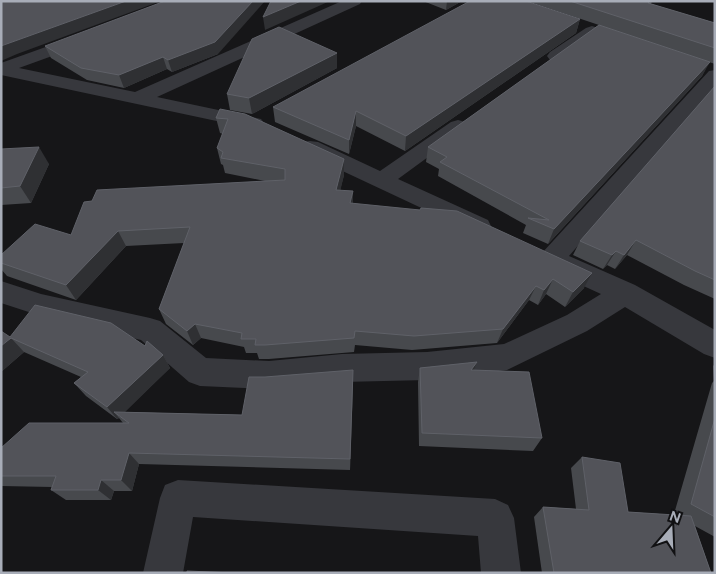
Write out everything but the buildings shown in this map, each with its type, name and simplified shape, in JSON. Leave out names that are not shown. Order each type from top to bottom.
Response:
[{"type":"street","points":[[138,98],[355,1]]},
{"type":"street","points":[[543,65],[583,28],[610,37]]},
{"type":"street","points":[[1,69],[100,32]]},
{"type":"street","points":[[1,69],[273,127],[498,235]]},
{"type":"street","points":[[708,71],[542,256],[625,293],[715,345]]},
{"type":"street","points":[[382,180],[471,117]]},
{"type":"street","points":[[1,292],[41,305],[150,330],[200,372],[269,375],[342,368],[426,366],[507,357],[577,322],[625,293]]},
{"type":"street","points":[[163,573],[178,498],[495,518],[501,573]]}]
